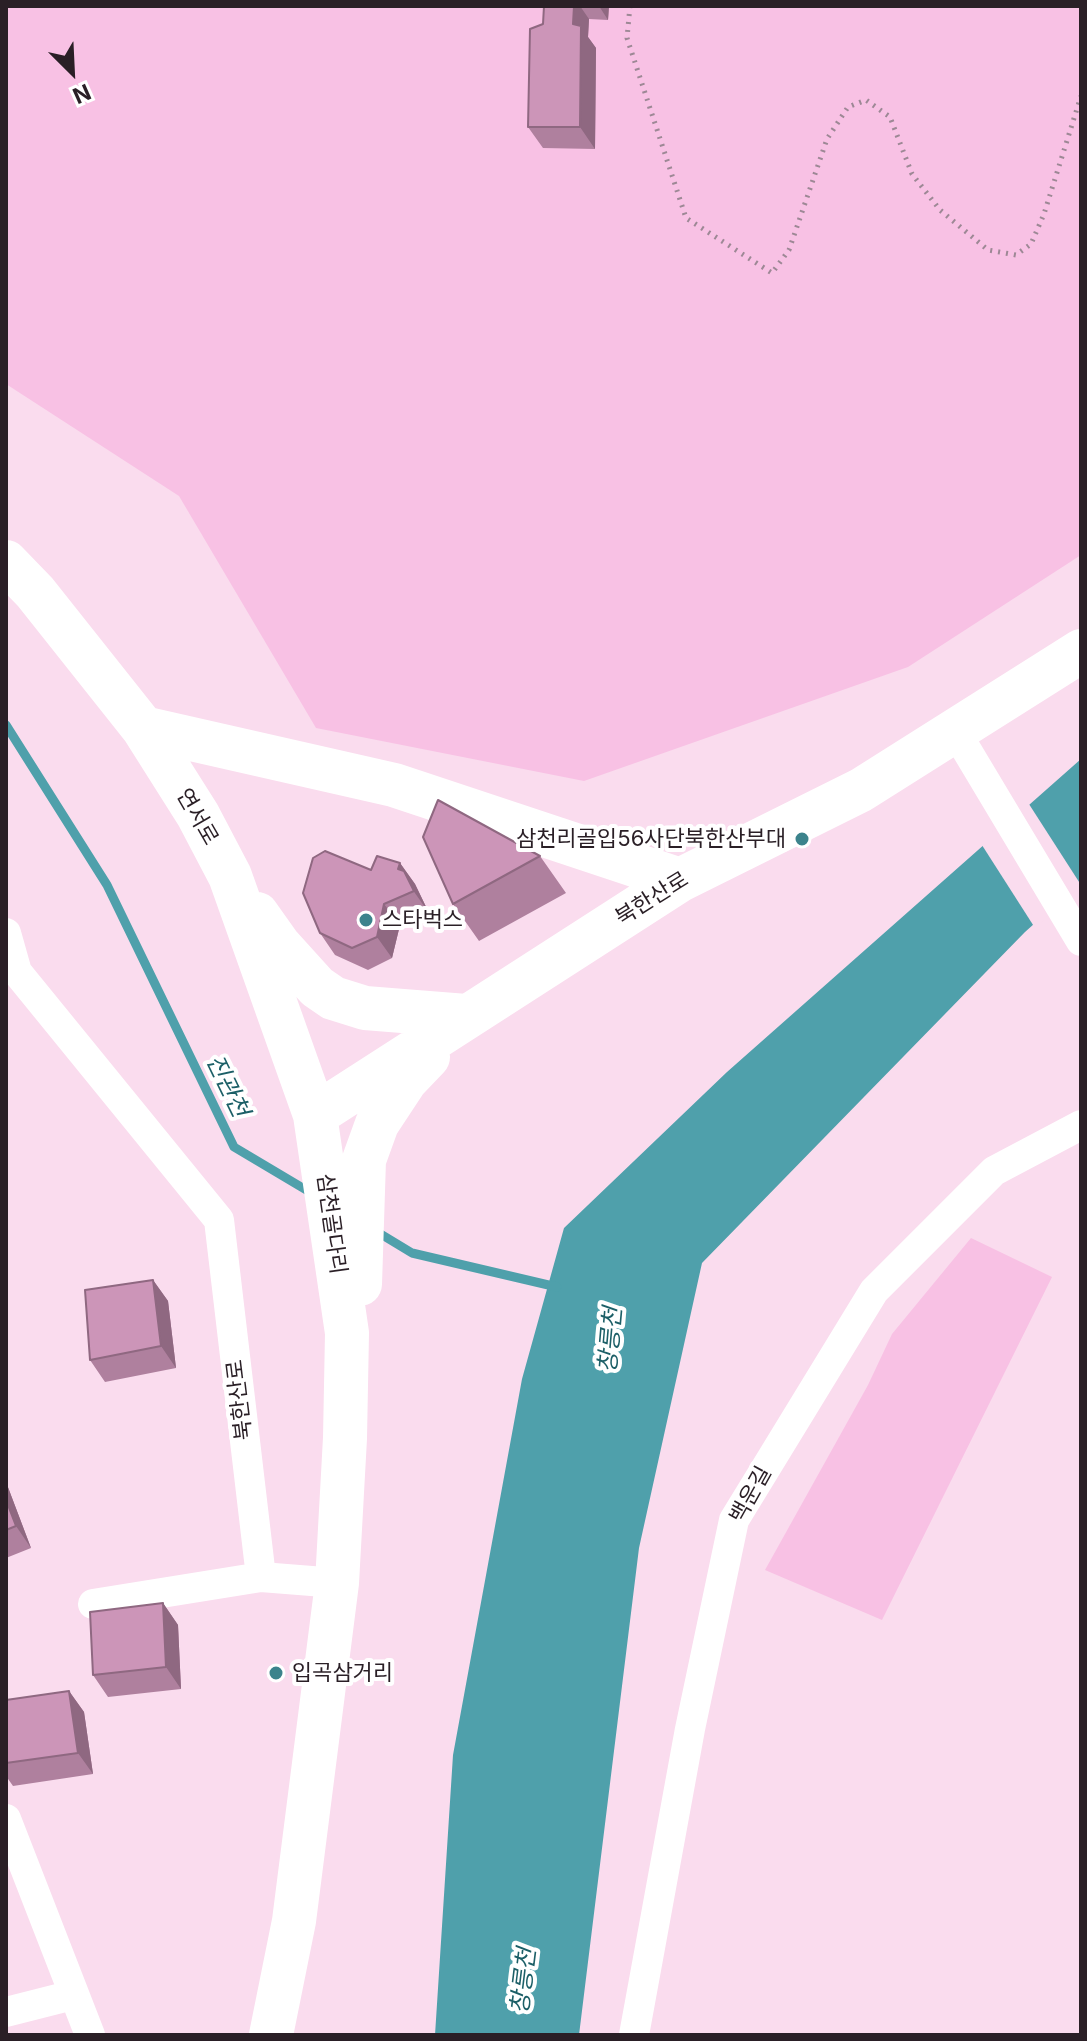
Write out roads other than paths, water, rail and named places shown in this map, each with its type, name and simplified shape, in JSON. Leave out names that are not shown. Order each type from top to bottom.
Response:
[{"type":"main road","name":"연서로","points":[[6,562],[35,592],[143,728],[198,815],[230,876],[315,1115]]},
{"type":"main road","name":"북한산로","points":[[315,1115],[680,880],[861,790],[1081,651]]},
{"type":"main road","points":[[143,728],[394,785],[680,880]]},
{"type":"main road","points":[[230,876],[279,945],[317,987],[333,998],[365,1008],[466,1016]]},
{"type":"main road","points":[[271,2035],[294,1921],[337,1583],[347,1333],[360,1284],[364,1160],[377,1124],[406,1080],[466,1016]]},
{"type":"main road","name":"삼천골다리","points":[[315,1115],[347,1333]]},
{"type":"street","points":[[954,729],[1081,941]]},
{"type":"street","name":"북한산로","points":[[6,933],[17,972],[219,1220],[261,1577]]},
{"type":"street","name":"백운길","points":[[634,2035],[690,1729],[734,1520],[874,1291],[994,1171],[1081,1125]]},
{"type":"street","points":[[93,1604],[261,1577],[337,1583]]},
{"type":"street","points":[[6,1819],[90,2035]]},
{"type":"street","points":[[6,2012],[73,1995]]},
{"type":"water","name":"창릉천","points":[[1081,759],[1081,882],[1025,932],[702,1263],[639,1548],[579,2035],[435,2035],[453,1755],[522,1379],[564,1228],[727,1072]]},
{"type":"waterway","name":"진관천","points":[[6,725],[107,885],[234,1147],[313,1194]]},
{"type":"waterway","name":"진관천","points":[[374,1230],[412,1253],[557,1287]]},
{"type":"place","name":"삼천리골입56사단북한산부대","points":[[802,839]]},
{"type":"place","name":"스타벅스","points":[[366,920]]},
{"type":"place","name":"입곡삼거리","points":[[276,1673]]}]
